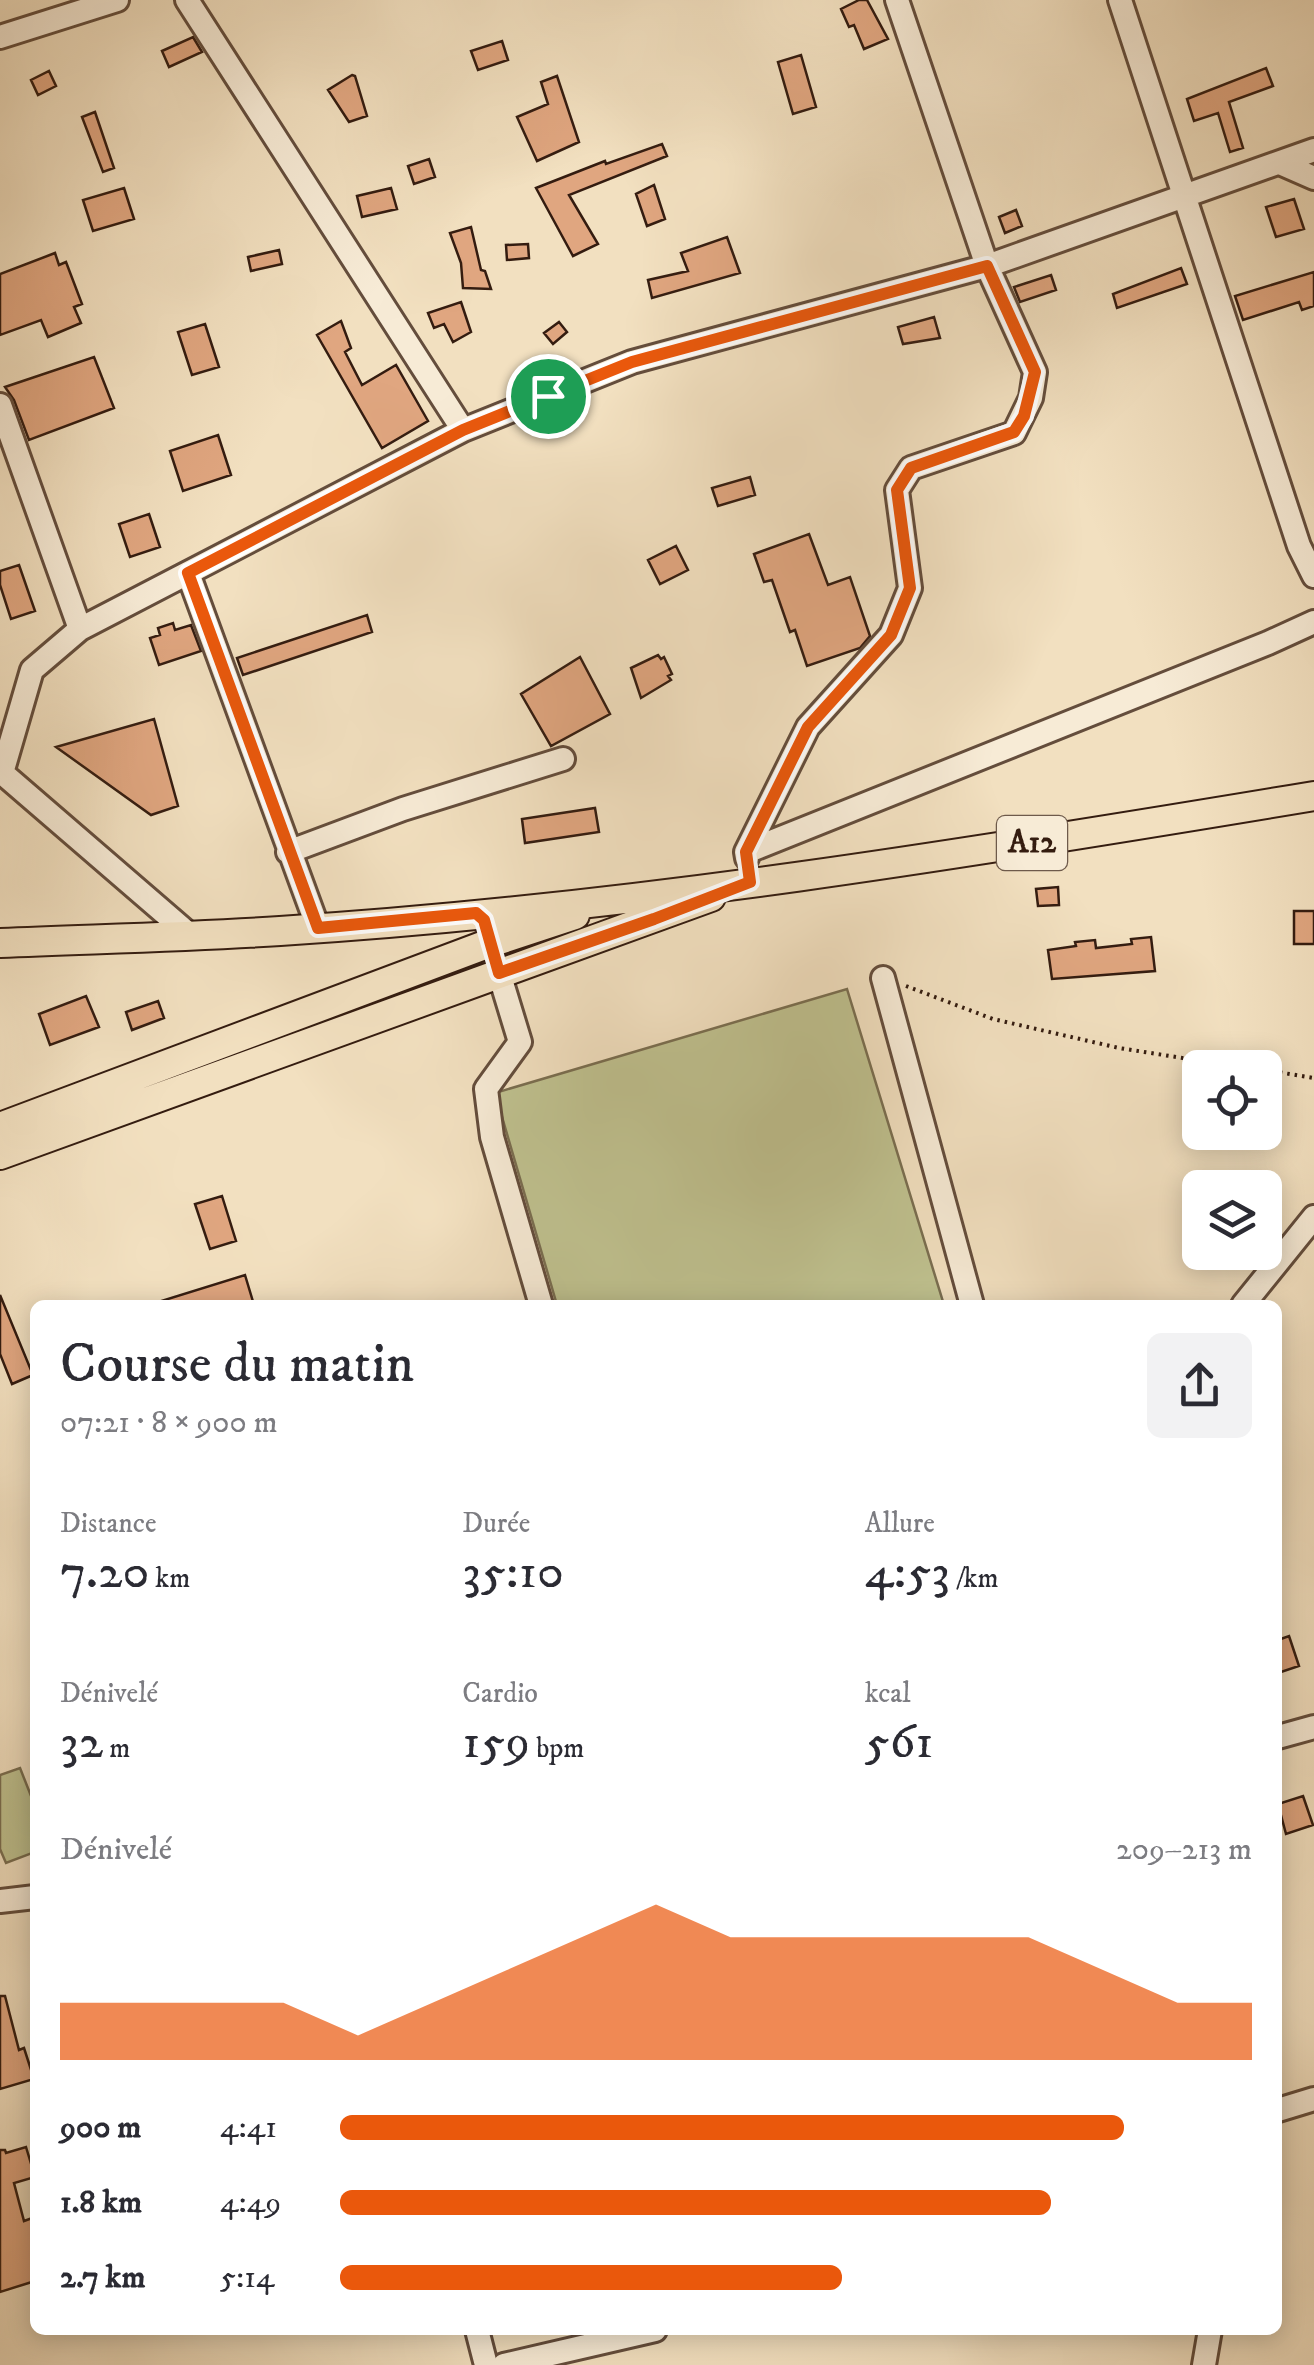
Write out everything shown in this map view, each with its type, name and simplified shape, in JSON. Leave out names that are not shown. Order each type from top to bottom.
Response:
[{"type":"main road","name":"A12","points":[[0,943],[318,928],[644,895],[960,854],[1314,796]]},
{"type":"main road","points":[[0,1155],[750,882]]},
{"type":"main road","points":[[0,1127],[490,943],[644,895]]},
{"type":"main road","points":[[476,913],[484,920],[499,973]]},
{"type":"street","points":[[0,37],[117,0]]},
{"type":"street","points":[[187,0],[463,430]]},
{"type":"street","points":[[750,882],[746,852],[808,727],[891,635],[910,588],[897,490],[911,468],[1014,432],[1024,416],[1035,372],[987,266],[898,0]]},
{"type":"street","points":[[1120,0],[1299,546],[1314,576]]},
{"type":"street","points":[[190,935],[1,772],[32,670],[80,628],[463,430],[632,362],[987,266],[1314,150]]},
{"type":"street","points":[[1282,164],[1314,178]]},
{"type":"street","points":[[0,404],[80,628]]},
{"type":"street","points":[[188,573],[318,928]]},
{"type":"street","points":[[746,852],[1314,622]]},
{"type":"street","points":[[288,852],[403,809],[563,759]]},
{"type":"street","points":[[499,973],[520,1042],[486,1089],[492,1137],[540,1300]]},
{"type":"street","points":[[883,978],[971,1300]]},
{"type":"street","points":[[1248,1300],[1314,1217]]},
{"type":"street","points":[[1282,1736],[1314,1727]]},
{"type":"street","points":[[0,1901],[30,1898]]},
{"type":"street","points":[[1282,2109],[1314,2099]]},
{"type":"street","points":[[478,2335],[486,2365]]},
{"type":"street","points":[[504,2365],[633,2335]]},
{"type":"street","points":[[1204,2365],[1209,2335]]},
{"type":"path","points":[[883,978],[993,1019],[1182,1058]]},
{"type":"path","points":[[1282,1073],[1314,1078]]},
{"type":"green space","points":[[847,989],[942,1300],[556,1300],[495,1093]]},
{"type":"green space","points":[[20,1768],[30,1793],[30,1854],[6,1863],[0,1849],[0,1775]]},
{"type":"building","points":[[867,0],[888,39],[864,49],[854,25],[849,27],[841,9]]},
{"type":"building","points":[[193,37],[202,52],[169,67],[162,51]]},
{"type":"building","points":[[502,41],[508,60],[478,70],[471,51]]},
{"type":"building","points":[[801,55],[816,107],[793,114],[778,62]]},
{"type":"building","points":[[1266,68],[1273,86],[1229,102],[1243,148],[1230,152],[1218,113],[1194,121],[1187,99]]},
{"type":"building","points":[[49,71],[56,86],[38,95],[31,80]]},
{"type":"building","points":[[352,75],[367,116],[349,122],[328,90]]},
{"type":"building","points":[[557,76],[579,142],[537,161],[517,117],[548,104],[541,82]]},
{"type":"building","points":[[95,112],[114,168],[103,172],[82,117]]},
{"type":"building","points":[[662,144],[667,156],[569,195],[598,244],[573,256],[536,188]]},
{"type":"building","points":[[429,159],[435,177],[414,184],[408,166]]},
{"type":"building","points":[[654,185],[665,219],[647,226],[636,194]]},
{"type":"building","points":[[124,188],[134,219],[93,231],[83,200]]},
{"type":"building","points":[[391,188],[397,209],[362,217],[357,196]]},
{"type":"building","points":[[1294,199],[1304,229],[1276,237],[1266,207]]},
{"type":"building","points":[[1016,210],[1022,226],[1005,233],[999,217]]},
{"type":"building","points":[[471,227],[481,270],[485,271],[491,289],[463,288],[461,263],[450,233]]},
{"type":"building","points":[[727,237],[740,273],[652,298],[648,280],[688,271],[681,253]]},
{"type":"building","points":[[528,244],[529,258],[507,260],[506,245]]},
{"type":"building","points":[[279,250],[282,264],[251,271],[248,257]]},
{"type":"building","points":[[55,253],[59,265],[66,262],[82,304],[74,307],[81,323],[48,337],[41,320],[0,335],[0,274]]},
{"type":"building","points":[[1181,268],[1187,284],[1117,308],[1113,294]]},
{"type":"building","points":[[1314,272],[1314,306],[1302,310],[1299,302],[1243,320],[1235,296]]},
{"type":"building","points":[[1051,275],[1056,290],[1020,302],[1014,287]]},
{"type":"building","points":[[461,302],[471,332],[453,342],[444,324],[434,328],[428,313]]},
{"type":"building","points":[[934,317],[940,338],[903,344],[898,327]]},
{"type":"building","points":[[341,321],[351,348],[345,352],[362,385],[396,365],[428,421],[382,448],[317,335]]},
{"type":"building","points":[[559,322],[567,332],[553,344],[544,333]]},
{"type":"building","points":[[205,324],[219,367],[192,375],[178,332]]},
{"type":"building","points":[[94,357],[114,408],[29,440],[5,387]]},
{"type":"building","points":[[218,435],[231,475],[183,491],[170,451]]},
{"type":"building","points":[[750,477],[755,495],[718,506],[712,488]]},
{"type":"building","points":[[149,514],[160,547],[130,557],[119,524]]},
{"type":"building","points":[[809,534],[828,585],[850,577],[870,636],[860,648],[807,666],[772,580],[764,582],[754,554]]},
{"type":"building","points":[[676,546],[688,570],[660,584],[648,560]]},
{"type":"building","points":[[19,565],[35,611],[11,619],[0,585],[0,571]]},
{"type":"building","points":[[367,615],[372,632],[243,675],[237,658]]},
{"type":"building","points":[[173,623],[175,630],[191,625],[201,651],[159,665],[150,638],[160,635],[158,628]]},
{"type":"building","points":[[658,655],[664,657],[671,680],[641,698],[631,668]]},
{"type":"building","points":[[580,657],[610,714],[551,746],[521,694]]},
{"type":"building","points":[[154,719],[178,806],[151,815],[56,747]]},
{"type":"building","points":[[595,808],[599,832],[525,843],[522,819]]},
{"type":"building","points":[[1058,887],[1059,905],[1038,906],[1036,889]]},
{"type":"building","points":[[1294,911],[1314,911],[1314,944],[1294,944]]},
{"type":"building","points":[[1151,937],[1155,971],[1052,979],[1048,950],[1095,940],[1096,948],[1132,944],[1131,939]]},
{"type":"building","points":[[86,996],[99,1027],[50,1045],[39,1014]]},
{"type":"building","points":[[158,1001],[164,1018],[132,1030],[126,1012]]},
{"type":"building","points":[[222,1196],[236,1241],[210,1249],[195,1204]]},
{"type":"building","points":[[245,1275],[252,1300],[164,1300]]},
{"type":"building","points":[[0,1295],[30,1376],[12,1384],[0,1354]]},
{"type":"building","points":[[1289,1636],[1299,1666],[1282,1672],[1282,1639]]},
{"type":"building","points":[[1303,1796],[1313,1825],[1286,1834],[1282,1803]]},
{"type":"building","points":[[0,1996],[5,1996],[19,2050],[24,2048],[30,2067],[30,2080],[0,2089]]},
{"type":"building","points":[[26,2147],[30,2160],[30,2178],[14,2183],[24,2221],[30,2219],[30,2283],[0,2292],[0,2150],[6,2153]]},
{"type":"route","points":[[987,266],[1035,372],[1031,398],[1014,432],[911,468],[897,490],[910,588],[891,635],[808,727],[746,852],[750,882],[499,973],[484,920],[476,913],[318,928],[188,573],[463,430],[548,396],[632,362],[987,266]]}]
